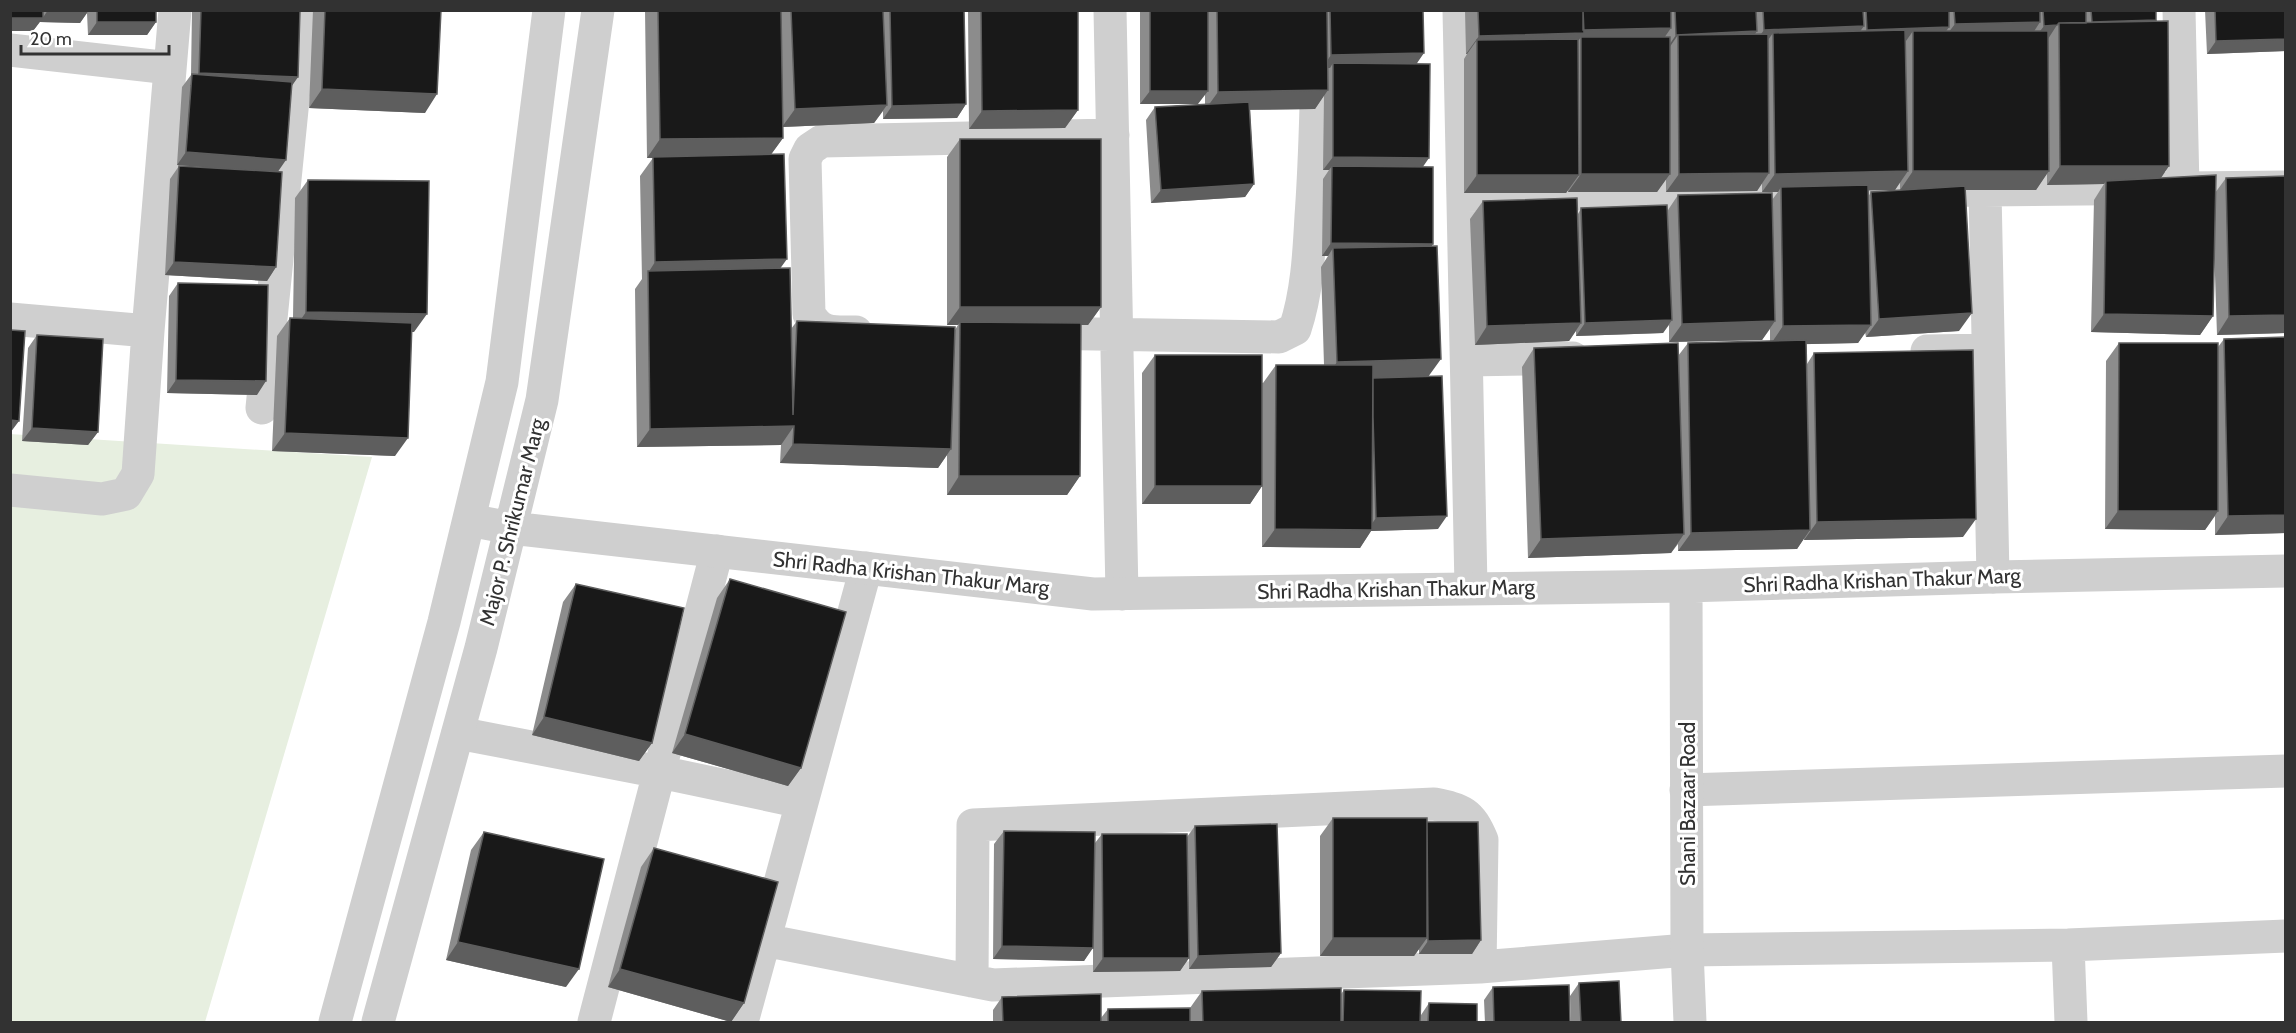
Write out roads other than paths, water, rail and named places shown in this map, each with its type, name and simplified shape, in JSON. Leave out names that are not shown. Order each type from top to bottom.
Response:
[{"type":"street","points":[[10,490],[102,500],[126,494],[138,474],[175,10]]},
{"type":"street","points":[[262,408],[302,10]]},
{"type":"street","name":"Major P. Shrikumar Marg","points":[[335,1023],[441,633],[502,382],[549,10]]},
{"type":"street","name":"Major P. Shrikumar Marg","points":[[378,1023],[458,733],[542,400],[598,10]]},
{"type":"street","points":[[1110,10],[1122,594]]},
{"type":"street","points":[[1009,333],[1279,337],[1295,329],[1302,307],[1316,154],[1317,10]]},
{"type":"street","points":[[1459,10],[1471,587]]},
{"type":"street","points":[[2178,10],[2182,188]]},
{"type":"street","points":[[10,50],[170,68]]},
{"type":"street","points":[[889,332],[829,332],[816,326],[809,314],[805,159],[810,149],[822,141],[1113,135]]},
{"type":"street","points":[[1464,195],[2286,187]]},
{"type":"street","points":[[1985,190],[1993,576]]},
{"type":"street","points":[[10,319],[148,332]]},
{"type":"street","points":[[1893,352],[1988,350]]},
{"type":"street","points":[[1467,360],[1597,358]]},
{"type":"street","name":"Shri Radha Krishan Thakur Marg","points":[[469,520],[511,528],[1093,594],[1686,585],[1993,576],[2286,571]]},
{"type":"street","points":[[594,1023],[717,551]]},
{"type":"street","points":[[742,1023],[866,568]]},
{"type":"street","name":"Shani Bazaar Road","points":[[1686,585],[1687,950],[1690,1023]]},
{"type":"street","points":[[458,733],[802,802]]},
{"type":"street","points":[[1686,790],[2286,771]]},
{"type":"street","points":[[972,981],[973,825],[1434,804],[1458,809],[1474,822],[1482,840],[1480,967]]},
{"type":"street","points":[[764,940],[993,986],[1480,967],[1687,950],[2068,945],[2286,936]]},
{"type":"street","points":[[2068,945],[2071,1023]]}]
